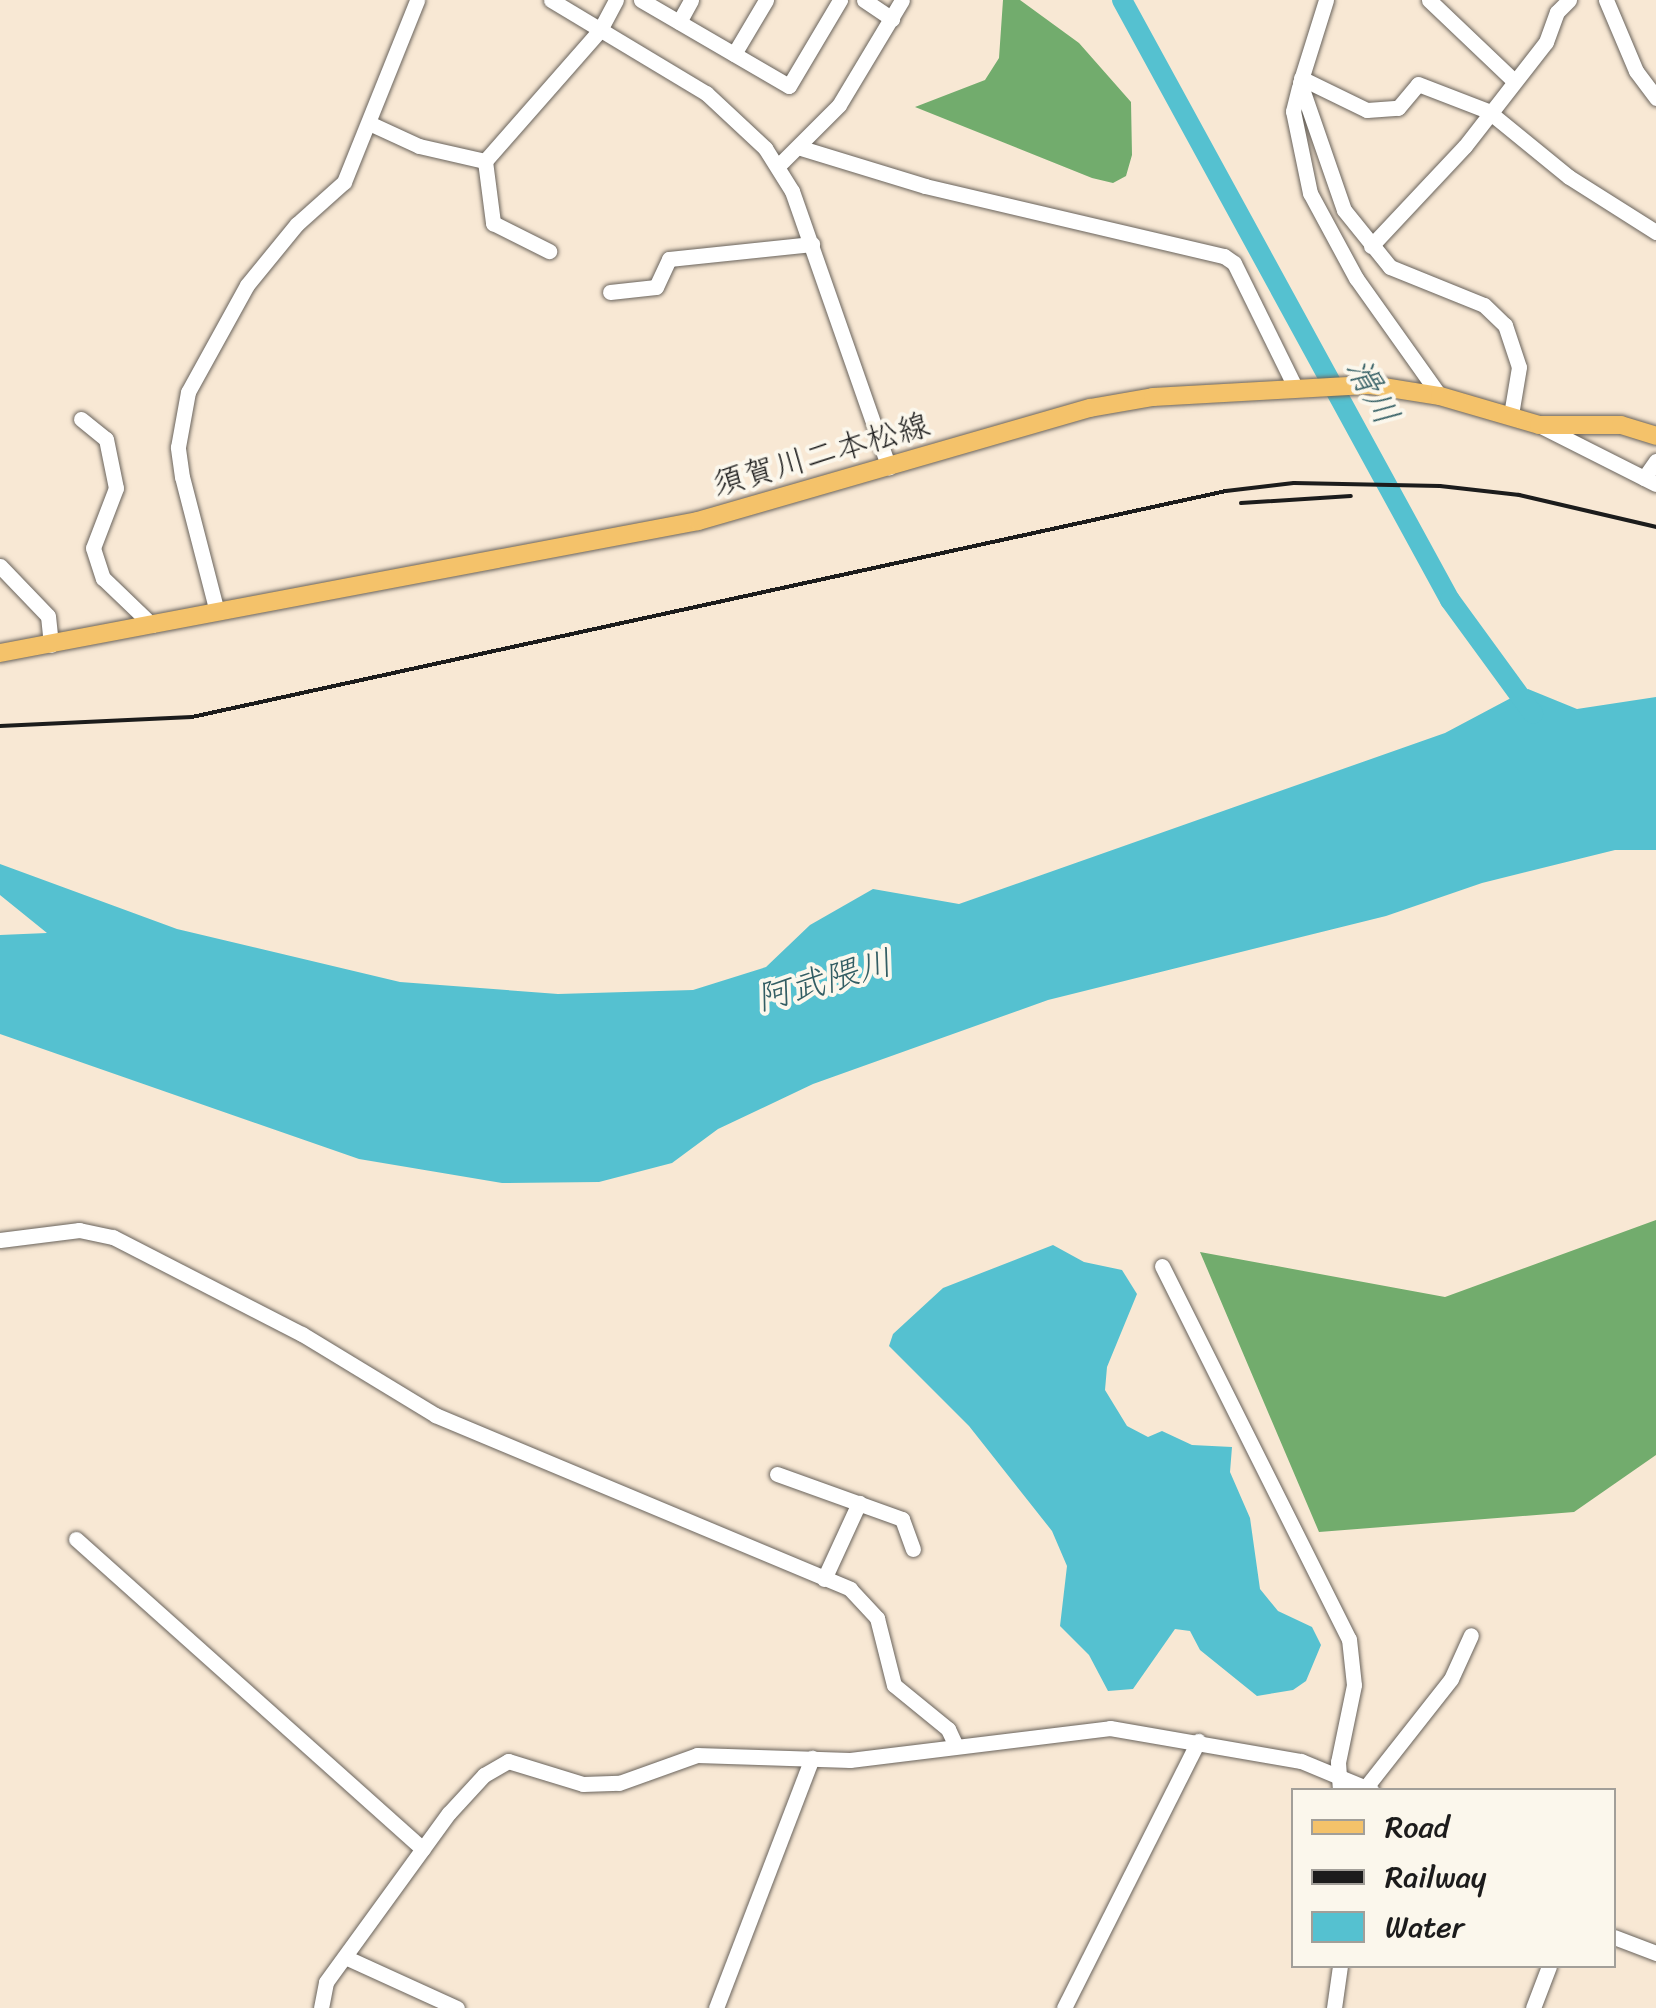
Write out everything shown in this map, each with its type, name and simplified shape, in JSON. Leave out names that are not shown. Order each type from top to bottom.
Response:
[{"type":"main road","name":"須賀川二本松線","points":[[0,653],[698,521],[1090,408],[1358,384],[1440,396],[1539,425],[1621,425],[1656,436]]},
{"type":"street","points":[[217,612],[180,462],[188,392],[247,285],[297,224],[344,182],[418,0]]},
{"type":"street","points":[[551,0],[706,93],[739,118],[778,166],[812,244],[889,468]]},
{"type":"street","points":[[550,252],[493,222],[485,162],[600,30],[616,0]]},
{"type":"street","points":[[641,0],[790,86],[840,0]]},
{"type":"street","points":[[679,22],[691,0]]},
{"type":"street","points":[[734,54],[766,0]]},
{"type":"street","points":[[864,0],[892,19]]},
{"type":"street","points":[[778,166],[839,105],[902,0]]},
{"type":"street","points":[[1326,0],[1292,112],[1310,192],[1356,278],[1440,396]]},
{"type":"street","points":[[1429,0],[1513,80]]},
{"type":"street","points":[[1371,246],[1465,146],[1488,111],[1546,42],[1569,0]]},
{"type":"street","points":[[1606,0],[1636,71],[1656,98]]},
{"type":"street","points":[[1300,81],[1368,110],[1398,108],[1418,84],[1488,111],[1569,177],[1656,232]]},
{"type":"street","points":[[1300,81],[1331,181],[1371,246],[1402,276],[1467,297],[1505,324],[1519,367],[1511,415]]},
{"type":"street","points":[[369,123],[419,146],[485,162]]},
{"type":"street","points":[[800,148],[910,182],[1224,256],[1234,263],[1299,387]]},
{"type":"street","points":[[610,292],[656,287],[670,258],[812,244]]},
{"type":"street","points":[[81,419],[106,439],[116,488],[94,548],[103,578],[152,625]]},
{"type":"street","points":[[1539,425],[1650,481],[1656,461]]},
{"type":"street","points":[[0,566],[48,616],[51,645]]},
{"type":"street","points":[[0,1240],[79,1230],[113,1237],[302,1334],[435,1415],[640,1496],[824,1579],[867,1602],[894,1685],[948,1728],[956,1746]]},
{"type":"street","points":[[1162,1266],[1349,1639],[1354,1686],[1339,1772],[1340,1788]]},
{"type":"street","points":[[777,1474],[902,1519],[913,1549]]},
{"type":"street","points":[[824,1579],[858,1503]]},
{"type":"street","points":[[76,1539],[424,1850]]},
{"type":"street","points":[[1369,1788],[1451,1680],[1471,1636]]},
{"type":"street","points":[[321,2008],[326,1982],[424,1850],[484,1775],[508,1761],[595,1784],[619,1783],[698,1756],[812,1758],[956,1746],[1096,1728],[1198,1741],[1339,1772],[1366,1788]]},
{"type":"street","points":[[1064,2008],[1198,1741]]},
{"type":"street","points":[[716,2008],[812,1758]]},
{"type":"street","points":[[1616,1938],[1656,1953]]},
{"type":"street","points":[[345,1957],[457,2008]]},
{"type":"street","points":[[1334,2008],[1340,1968]]},
{"type":"street","points":[[1533,2008],[1548,1968]]},
{"type":"green space","points":[[1003,0],[1020,0],[1079,43],[1131,102],[1132,155],[1126,176],[1113,183],[1092,178],[915,107],[985,80],[999,58]]},
{"type":"green space","points":[[1656,1220],[1656,1455],[1574,1512],[1319,1532],[1200,1252],[1445,1297]]},
{"type":"water","name":"阿武隈川","points":[[1528,689],[1577,709],[1656,697],[1656,850],[1615,850],[1482,883],[1386,916],[1048,1000],[813,1084],[718,1129],[672,1163],[599,1182],[502,1183],[359,1159],[0,1034],[0,935],[47,933],[0,895],[0,864],[177,929],[400,982],[558,994],[693,990],[766,967],[810,925],[873,889],[959,904],[1445,733]]},
{"type":"water","points":[[1053,1245],[1084,1262],[1122,1270],[1137,1294],[1107,1367],[1105,1390],[1127,1426],[1148,1437],[1162,1431],[1192,1445],[1232,1447],[1230,1472],[1250,1518],[1260,1589],[1278,1611],[1312,1627],[1321,1645],[1306,1681],[1293,1690],[1257,1696],[1200,1650],[1190,1631],[1175,1629],[1133,1689],[1108,1691],[1089,1655],[1060,1626],[1067,1566],[1052,1531],[969,1426],[889,1346],[893,1334],[943,1288]]},
{"type":"waterway","name":"滑川","points":[[1122,0],[1450,600],[1533,714]]},
{"type":"railway","points":[[0,726],[192,717],[1226,491],[1294,483],[1440,486],[1519,495],[1656,527]]},
{"type":"railway","points":[[1241,503],[1351,496]]}]
